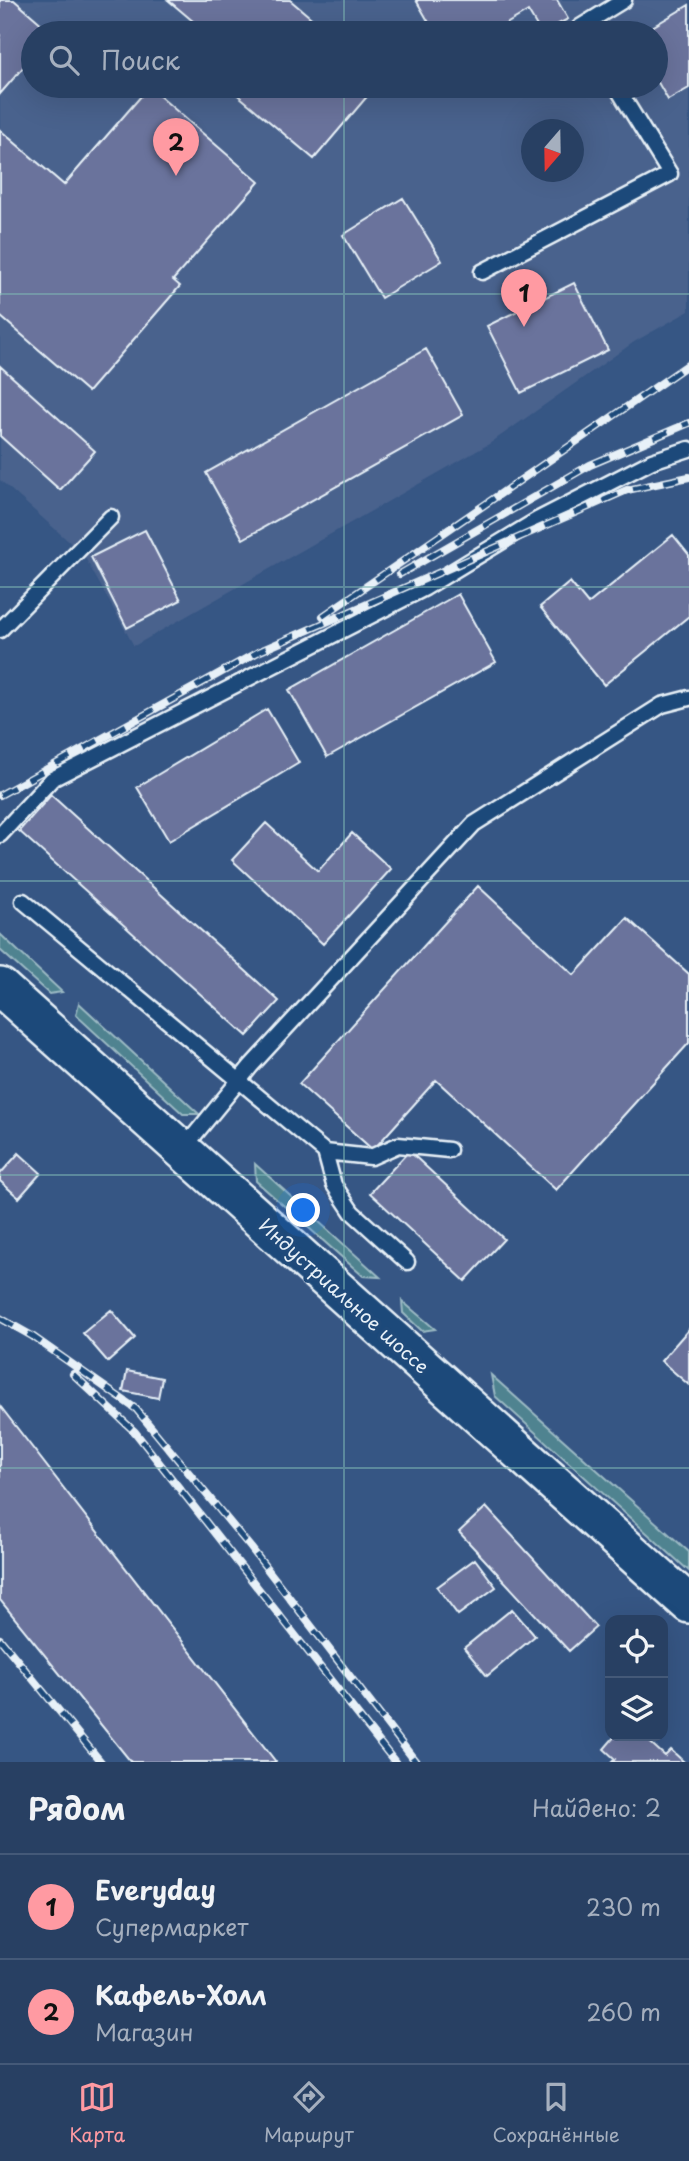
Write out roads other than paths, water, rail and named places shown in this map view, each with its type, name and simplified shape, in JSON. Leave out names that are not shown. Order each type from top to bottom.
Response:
[{"type":"street","name":"Индустриальное шоссе","points":[[0,987],[689,1604]]},
{"type":"lane","points":[[590,21],[624,0]]},
{"type":"lane","points":[[482,272],[670,174],[623,98]]},
{"type":"lane","points":[[0,835],[52,779],[425,588],[537,520],[652,461],[689,449]]},
{"type":"lane","points":[[0,630],[111,517]]},
{"type":"lane","points":[[182,1150],[239,1080],[474,824],[662,705],[689,698]]},
{"type":"lane","points":[[23,901],[325,1152],[370,1157],[398,1145],[449,1150]]},
{"type":"lane","points":[[325,1152],[334,1185],[352,1212],[407,1262]]},
{"type":"railway","points":[[323,616],[689,364]]},
{"type":"railway","points":[[400,574],[590,465],[689,423]]},
{"type":"railway","points":[[0,795],[258,652],[627,490],[689,477]]},
{"type":"railway","points":[[0,1318],[32,1336],[136,1409],[251,1548],[416,1762]]},
{"type":"railway","points":[[73,1374],[135,1432],[395,1762]]},
{"type":"railway","points":[[0,1639],[101,1762]]},
{"type":"place","name":"Кафель-Холл","points":[[176,176]]},
{"type":"place","name":"Everyday","points":[[524,327]]}]
